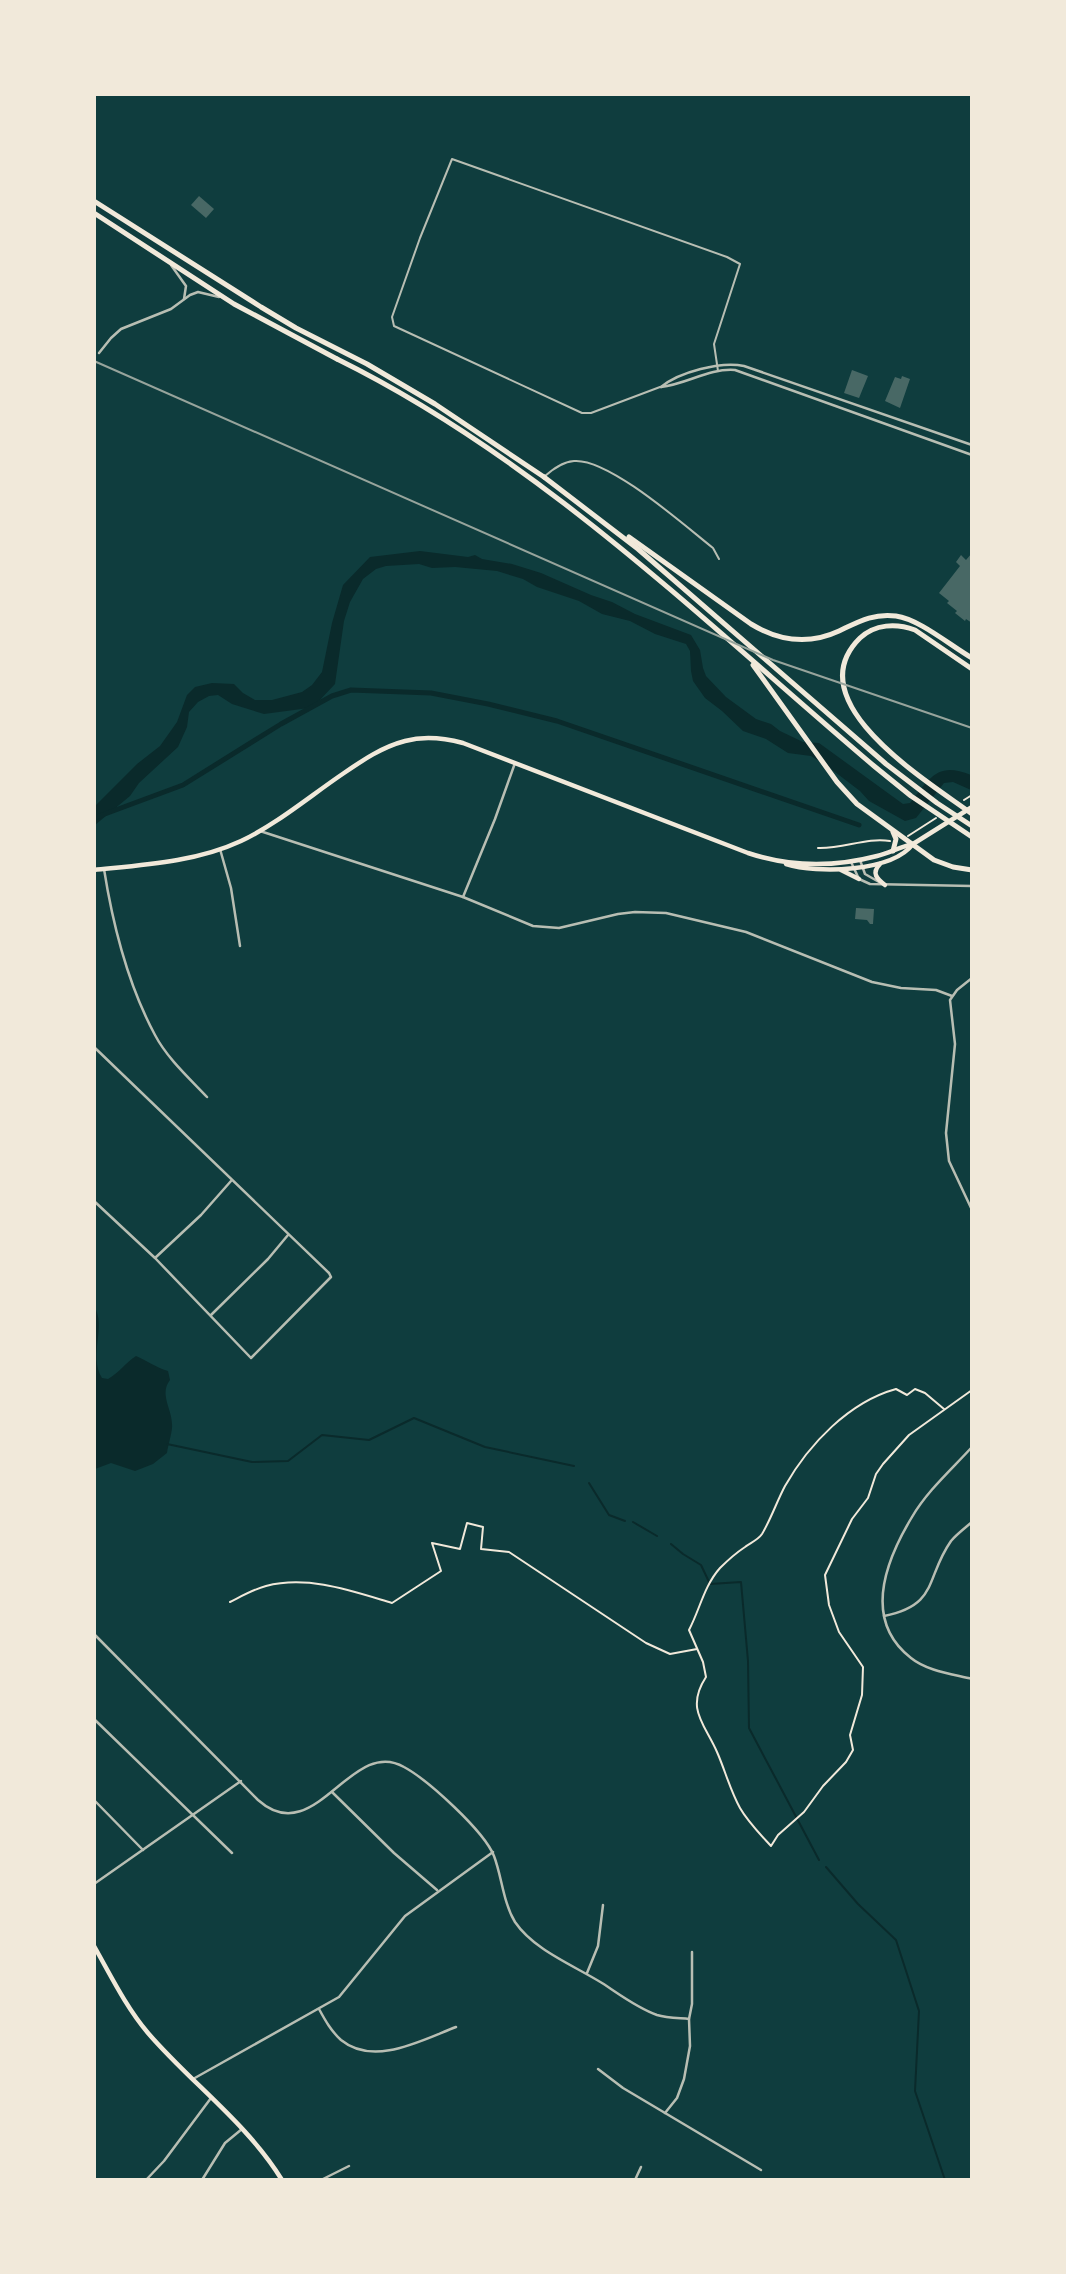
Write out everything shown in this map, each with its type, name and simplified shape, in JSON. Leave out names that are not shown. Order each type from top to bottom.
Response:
[{"type":"highway","points":[[94,201],[296,328],[367,364],[435,404],[544,477],[751,624],[771,635],[789,639],[811,639],[836,632],[872,616],[898,616],[908,619],[971,658]]},
{"type":"highway","points":[[94,213],[225,299],[438,416],[537,484],[618,544],[911,796],[971,837]]},
{"type":"highway","points":[[586,508],[638,549],[917,788],[971,826]]},
{"type":"highway","points":[[971,669],[915,630],[897,625],[880,626],[862,636],[850,650],[845,665],[844,689],[850,707],[883,747],[971,814]]},
{"type":"highway","points":[[745,655],[847,794],[867,813],[938,862],[971,870]]},
{"type":"highway","points":[[892,830],[896,841],[893,851]]},
{"type":"main road","points":[[94,870],[151,863],[220,849],[260,831],[380,750],[421,738],[450,740],[748,853],[800,868],[854,869],[883,862],[908,851],[971,807]]},
{"type":"main road","points":[[779,861],[818,864],[851,862],[913,845]]},
{"type":"main road","points":[[883,862],[876,869],[875,876],[885,885]]},
{"type":"main road","points":[[840,870],[859,879]]},
{"type":"main road","points":[[94,1946],[134,2015],[148,2033],[261,2149],[282,2179]]},
{"type":"street","points":[[169,262],[186,286],[184,299]]},
{"type":"street","points":[[99,354],[121,329],[171,309],[198,292],[225,299]]},
{"type":"street","points":[[661,387],[672,380],[716,365],[736,364],[971,445]]},
{"type":"street","points":[[661,387],[718,370],[734,370],[971,456]]},
{"type":"street","points":[[463,897],[515,763]]},
{"type":"street","points":[[260,831],[463,897],[523,923],[550,929],[635,912],[678,916],[746,932],[872,982],[901,988],[936,990],[952,996]]},
{"type":"street","points":[[220,849],[231,888],[240,946]]},
{"type":"street","points":[[860,860],[861,867],[869,878],[885,885]]},
{"type":"street","points":[[851,862],[859,879],[870,884],[971,886]]},
{"type":"street","points":[[104,869],[112,918],[125,964],[154,1034],[170,1057],[207,1097]]},
{"type":"street","points":[[971,978],[952,996],[950,1004],[955,1044],[947,1114],[947,1153],[971,1210]]},
{"type":"street","points":[[94,1047],[331,1276],[251,1359],[155,1258],[94,1201]]},
{"type":"street","points":[[155,1258],[201,1215],[231,1181]]},
{"type":"street","points":[[211,1315],[268,1259],[288,1235]]},
{"type":"street","points":[[971,1447],[912,1516],[886,1574],[881,1595],[884,1616],[893,1638],[912,1659],[927,1667],[971,1679]]},
{"type":"street","points":[[884,1616],[903,1612],[924,1597],[952,1540],[971,1522]]},
{"type":"street","points":[[94,1634],[265,1806],[274,1810],[292,1812],[312,1807],[354,1773],[369,1765],[395,1763],[408,1769],[475,1827],[493,1852],[508,1906],[516,1922],[538,1944],[655,2014],[689,2019]]},
{"type":"street","points":[[94,1719],[232,1853]]},
{"type":"street","points":[[94,1884],[241,1781]]},
{"type":"street","points":[[332,1792],[385,1845],[438,1891]]},
{"type":"street","points":[[94,1800],[144,1851]]},
{"type":"street","points":[[193,2079],[339,1997],[394,1928],[414,1909],[493,1852]]},
{"type":"street","points":[[586,1974],[598,1946],[603,1905]]},
{"type":"street","points":[[665,2113],[677,2098],[684,2079],[690,2046],[692,1952]]},
{"type":"street","points":[[94,1959],[100,1955]]},
{"type":"street","points":[[319,2009],[340,2039],[366,2051],[401,2048],[456,2027]]},
{"type":"street","points":[[598,2069],[623,2088],[761,2170]]},
{"type":"street","points":[[146,2179],[164,2161],[211,2098]]},
{"type":"street","points":[[202,2179],[225,2143],[242,2129]]},
{"type":"street","points":[[321,2179],[349,2166]]},
{"type":"street","points":[[635,2179],[641,2166]]},
{"type":"lane","points":[[661,387],[591,413],[583,413],[394,326],[392,317],[452,159],[727,257],[740,264],[714,344],[718,370]]},
{"type":"lane","points":[[544,477],[555,467],[575,461],[598,467],[652,501],[713,548],[719,559]]},
{"type":"path","points":[[904,838],[919,828]]},
{"type":"path","points":[[818,848],[844,847],[873,840],[896,841]]},
{"type":"path","points":[[944,1409],[925,1393],[915,1389],[907,1395],[896,1389],[883,1392],[857,1407],[812,1446],[785,1486],[761,1536],[727,1562],[713,1576],[703,1592],[700,1607],[689,1630],[698,1648],[706,1677],[696,1698],[702,1727],[717,1752],[738,1805],[771,1846],[778,1835],[804,1812],[853,1750],[850,1735],[862,1695],[863,1667],[839,1632],[829,1605],[825,1575],[830,1562],[852,1519],[868,1498],[876,1474],[909,1435],[971,1390]]},
{"type":"path","points":[[230,1602],[265,1586],[294,1582],[333,1586],[391,1603],[441,1571],[432,1543],[460,1549],[467,1523],[483,1527],[481,1549],[509,1552],[646,1643],[670,1654],[698,1648]]},
{"type":"water","points":[[420,551],[468,557],[475,555],[482,559],[512,564],[541,573],[691,635],[700,650],[706,676],[726,697],[756,719],[771,724],[780,731],[803,742],[819,743],[903,804],[910,803],[929,779],[942,771],[959,771],[971,775],[971,790],[953,782],[944,783],[916,818],[905,821],[869,801],[860,791],[811,756],[788,753],[766,739],[743,731],[705,698],[693,681],[690,651],[686,644],[655,634],[630,621],[602,614],[579,601],[497,571],[432,568],[419,564],[386,566],[376,569],[363,579],[350,602],[344,621],[335,684],[318,702],[309,708],[264,714],[232,704],[218,695],[198,702],[189,712],[187,727],[178,747],[139,783],[130,796],[95,825],[95,806],[137,764],[160,746],[177,722],[187,695],[195,687],[212,683],[234,684],[255,700],[272,700],[302,692],[312,685],[322,672],[343,585],[370,557]]},
{"type":"water","points":[[94,1306],[99,1323],[97,1360],[102,1378],[112,1377],[136,1356],[168,1371],[170,1380],[166,1396],[172,1427],[167,1453],[153,1464],[135,1471],[111,1463],[95,1469]]},
{"type":"building","points":[[199,196],[214,209],[206,218],[191,205]]},
{"type":"building","points":[[852,370],[868,376],[859,398],[844,393]]},
{"type":"building","points":[[902,376],[910,379],[900,408],[885,401],[895,377],[901,379]]},
{"type":"building","points":[[972,553],[972,623],[955,613],[957,611],[947,603],[949,601],[939,593],[960,566],[956,562],[961,555],[966,560]]},
{"type":"building","points":[[856,908],[874,909],[873,924],[867,920],[855,919]]},
{"type":"waterway","points":[[94,818],[183,785],[281,724],[332,696],[351,690],[431,693],[557,721],[859,825]]},
{"type":"waterway","points":[[167,1444],[252,1462],[288,1461],[322,1435],[369,1440],[414,1418],[485,1447],[574,1466]]},
{"type":"waterway","points":[[589,1483],[609,1515],[625,1521]]},
{"type":"waterway","points":[[633,1522],[657,1536]]},
{"type":"waterway","points":[[671,1544],[701,1565],[710,1584],[741,1582],[748,1661],[749,1728],[819,1860]]},
{"type":"waterway","points":[[826,1867],[858,1904],[896,1940],[919,2011],[915,2091],[945,2180]]},
{"type":"railway","points":[[94,361],[773,660],[972,728]]}]
